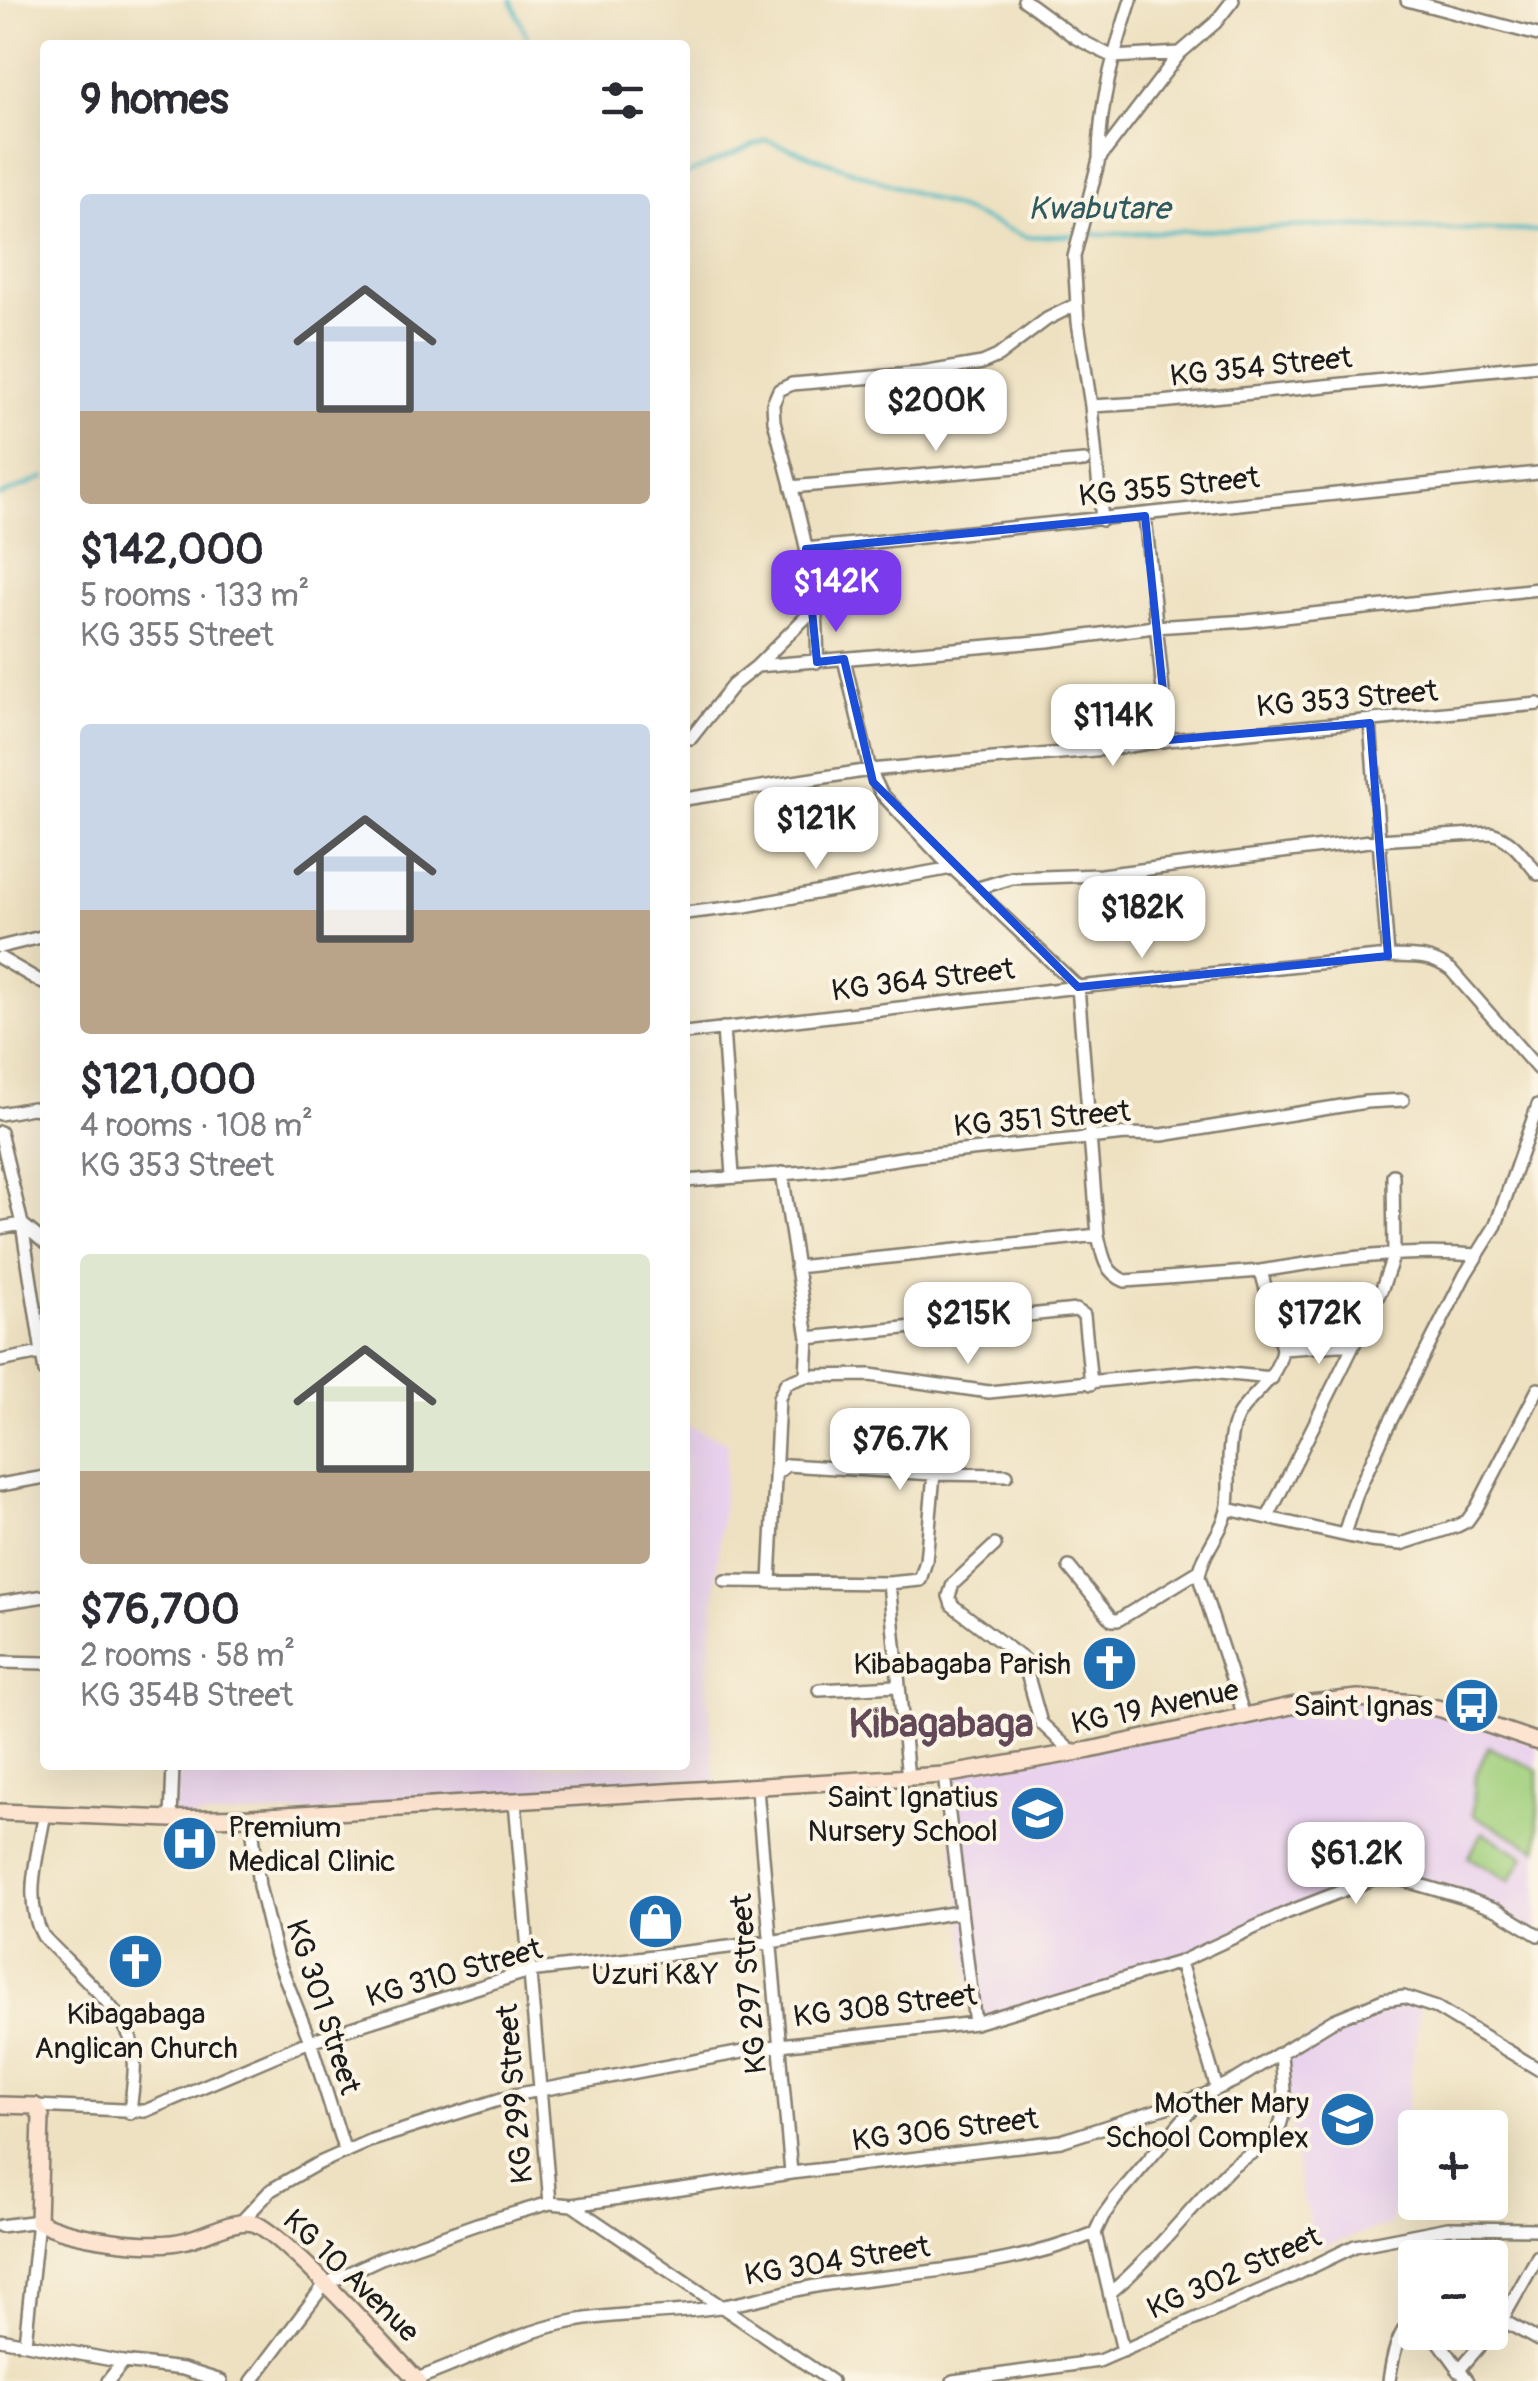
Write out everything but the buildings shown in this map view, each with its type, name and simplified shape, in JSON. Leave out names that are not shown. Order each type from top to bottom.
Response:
[{"type":"main road","name":"KG 19 Avenue","points":[[0,1812],[171,1819],[251,1817],[944,1776],[1244,1716],[1328,1701],[1378,1698],[1441,1709],[1538,1742]]},
{"type":"main road","points":[[0,2105],[35,2106],[42,2116],[38,2221]]},
{"type":"main road","name":"KG 10 Avenue","points":[[38,2221],[146,2246],[184,2242],[240,2223],[254,2224],[267,2230],[325,2284],[410,2377]]},
{"type":"street","points":[[1024,0],[1076,38],[1113,57],[1180,53]]},
{"type":"street","points":[[1102,520],[1074,257],[1099,159],[1099,124],[1113,57],[1131,0]]},
{"type":"street","points":[[1099,159],[1180,53],[1233,0]]},
{"type":"street","points":[[1407,0],[1538,35]]},
{"type":"street","points":[[817,662],[806,549],[774,421],[773,404],[779,390],[792,384],[922,373],[982,363],[998,356],[1047,319],[1077,304]]},
{"type":"street","name":"KG 354 Street","points":[[1091,406],[1538,365]]},
{"type":"street","points":[[791,487],[1084,462]]},
{"type":"street","name":"KG 355 Street","points":[[806,549],[1538,474]]},
{"type":"street","points":[[1145,516],[1168,740]]},
{"type":"street","points":[[757,666],[1048,641],[1538,589]]},
{"type":"street","points":[[691,738],[733,684],[757,666],[814,608]]},
{"type":"street","points":[[844,660],[870,770],[881,794],[952,868],[1078,987],[1098,1235],[1106,1267],[1114,1276],[1125,1281],[1261,1271],[1394,1254],[1477,1255]]},
{"type":"street","name":"KG 353 Street","points":[[690,798],[870,770],[1538,704]]},
{"type":"street","points":[[1370,723],[1388,956]]},
{"type":"street","points":[[975,890],[1012,878],[1146,871],[1378,840],[1501,835],[1538,874]]},
{"type":"street","points":[[690,913],[952,868]]},
{"type":"street","points":[[0,948],[40,937]]},
{"type":"street","name":"KG 364 Street","points":[[690,1031],[1388,956],[1436,959],[1538,1068]]},
{"type":"street","points":[[0,958],[40,981]]},
{"type":"street","points":[[723,1028],[733,1176]]},
{"type":"street","name":"KG 351 Street","points":[[690,1180],[782,1174],[1138,1133],[1162,1135],[1366,1102],[1402,1100]]},
{"type":"street","points":[[1344,1534],[1384,1432],[1496,1225],[1538,1105]]},
{"type":"street","points":[[0,1114],[40,1109]]},
{"type":"street","points":[[0,1132],[22,1224],[40,1335]]},
{"type":"street","points":[[782,1174],[808,1338],[806,1376]]},
{"type":"street","points":[[1268,1516],[1382,1288],[1394,1254],[1393,1175]]},
{"type":"street","points":[[0,1228],[22,1224],[40,1239]]},
{"type":"street","points":[[796,1267],[1098,1235]]},
{"type":"street","points":[[1069,1567],[1112,1620],[1199,1571],[1228,1508],[1234,1425],[1272,1378],[1282,1349],[1261,1271]]},
{"type":"street","points":[[808,1338],[1076,1310],[1084,1315],[1092,1384]]},
{"type":"street","points":[[1282,1349],[1352,1344]]},
{"type":"street","points":[[0,1361],[40,1354]]},
{"type":"street","points":[[770,1582],[779,1398],[786,1383],[806,1376],[870,1375],[988,1392],[1198,1372],[1272,1378]]},
{"type":"street","points":[[1228,1508],[1401,1544],[1467,1521],[1478,1507],[1538,1389]]},
{"type":"street","points":[[777,1472],[788,1465],[1007,1475]]},
{"type":"street","points":[[725,1581],[916,1582],[924,1572],[934,1474]]},
{"type":"street","points":[[0,1485],[40,1478]]},
{"type":"street","points":[[995,1544],[953,1584],[949,1596],[952,1605],[1023,1658],[1041,1723],[1073,1753]]},
{"type":"street","points":[[1199,1571],[1244,1716]]},
{"type":"street","points":[[889,1583],[908,1778]]},
{"type":"street","points":[[0,1604],[40,1597]]},
{"type":"street","points":[[0,1662],[40,1663]]},
{"type":"street","points":[[819,1690],[897,1686]]},
{"type":"street","points":[[171,1819],[173,1770]]},
{"type":"street","points":[[944,1776],[975,2023]]},
{"type":"street","name":"KG 297 Street","points":[[757,1789],[791,2174]]},
{"type":"street","name":"KG 299 Street","points":[[515,1800],[550,2203]]},
{"type":"street","points":[[45,1812],[31,1907],[35,1923],[114,2012],[130,2040],[134,2062],[130,2112]]},
{"type":"street","name":"KG 301 Street","points":[[251,1817],[267,1922],[345,2152]]},
{"type":"street","name":"KG 308 Street","points":[[240,2223],[271,2190],[345,2152],[452,2114],[540,2090],[780,2045],[975,2023],[1180,1962],[1286,1913],[1373,1879],[1396,1878],[1468,1899],[1497,1910],[1538,1935]]},
{"type":"street","name":"KG 310 Street","points":[[35,2106],[130,2112],[166,2104],[310,2040],[529,1972],[770,1942],[959,1912]]},
{"type":"street","points":[[1180,1962],[1218,2089]]},
{"type":"street","name":"KG 306 Street","points":[[325,2284],[381,2258],[550,2203],[572,2205],[1061,2141],[1204,2095],[1334,2020],[1362,2007],[1404,1997],[1457,2019],[1538,2069]]},
{"type":"street","points":[[1111,2292],[1161,2246],[1230,2169],[1277,2132],[1283,2108],[1282,2052]]},
{"type":"street","points":[[1123,2351],[1096,2233],[1116,2198],[1204,2095]]},
{"type":"street","points":[[572,2205],[831,2381]]},
{"type":"street","points":[[0,2226],[38,2221],[25,2342]]},
{"type":"street","name":"KG 302 Street","points":[[953,2381],[1032,2376],[1099,2361],[1355,2246],[1448,2228],[1538,2229]]},
{"type":"street","name":"KG 304 Street","points":[[410,2377],[529,2332],[568,2322],[724,2306],[778,2292],[1020,2258],[1096,2233]]},
{"type":"street","points":[[1508,2309],[1538,2256]]},
{"type":"street","points":[[252,2381],[325,2284]]},
{"type":"street","points":[[1508,2323],[1538,2340]]},
{"type":"street","points":[[0,2339],[123,2362],[183,2368],[221,2381]]},
{"type":"street","points":[[1389,2381],[1398,2345]]},
{"type":"street","points":[[1445,2350],[1463,2376],[1481,2350]]},
{"type":"street","points":[[108,2381],[123,2362]]},
{"type":"highlighted area","points":[[1145,516],[1168,740],[1370,723],[1388,956],[1078,987],[873,782],[844,659],[817,662],[806,549]]},
{"type":"shaded area","points":[[690,1426],[728,1443],[707,1684],[716,1790],[171,1819],[177,1770],[690,1770]]},
{"type":"shaded area","points":[[1379,1698],[1538,1743],[1538,1935],[1497,1910],[1396,1878],[1373,1879],[1180,1962],[975,2023],[944,1775],[1194,1727]]},
{"type":"shaded area","name":"Mother Mary School Complex","points":[[1383,2000],[1421,2001],[1406,2110],[1398,2110],[1398,2172],[1391,2224],[1317,2248],[1300,2188],[1281,2053]]},
{"type":"green space","points":[[1488,1747],[1538,1770],[1538,1850],[1473,1815],[1475,1776]]},
{"type":"green space","points":[[1483,1832],[1524,1857],[1510,1881],[1468,1857]]},
{"type":"waterway","points":[[511,0],[528,40]]},
{"type":"waterway","name":"Kwabutare","points":[[690,173],[766,140],[1026,237],[1317,226],[1538,231]]},
{"type":"waterway","points":[[0,496],[40,479]]},
{"type":"place","name":"Kibabagaba Parish","points":[[1110,1664]]},
{"type":"place","name":"Saint Ignas","points":[[1472,1706]]},
{"type":"place","name":"Saint Ignatius Nursery School","points":[[1037,1814]]},
{"type":"place","name":"Premium Medical Clinic","points":[[189,1844]]},
{"type":"place","name":"Uzuri K&Y","points":[[655,1921]]},
{"type":"place","name":"Kibagabaga Anglican Church","points":[[136,1962]]},
{"type":"place","name":"Mother Mary School Complex","points":[[1348,2120]]},
{"type":"district","name":"Kibagabaga","points":[[941,1724]]}]
